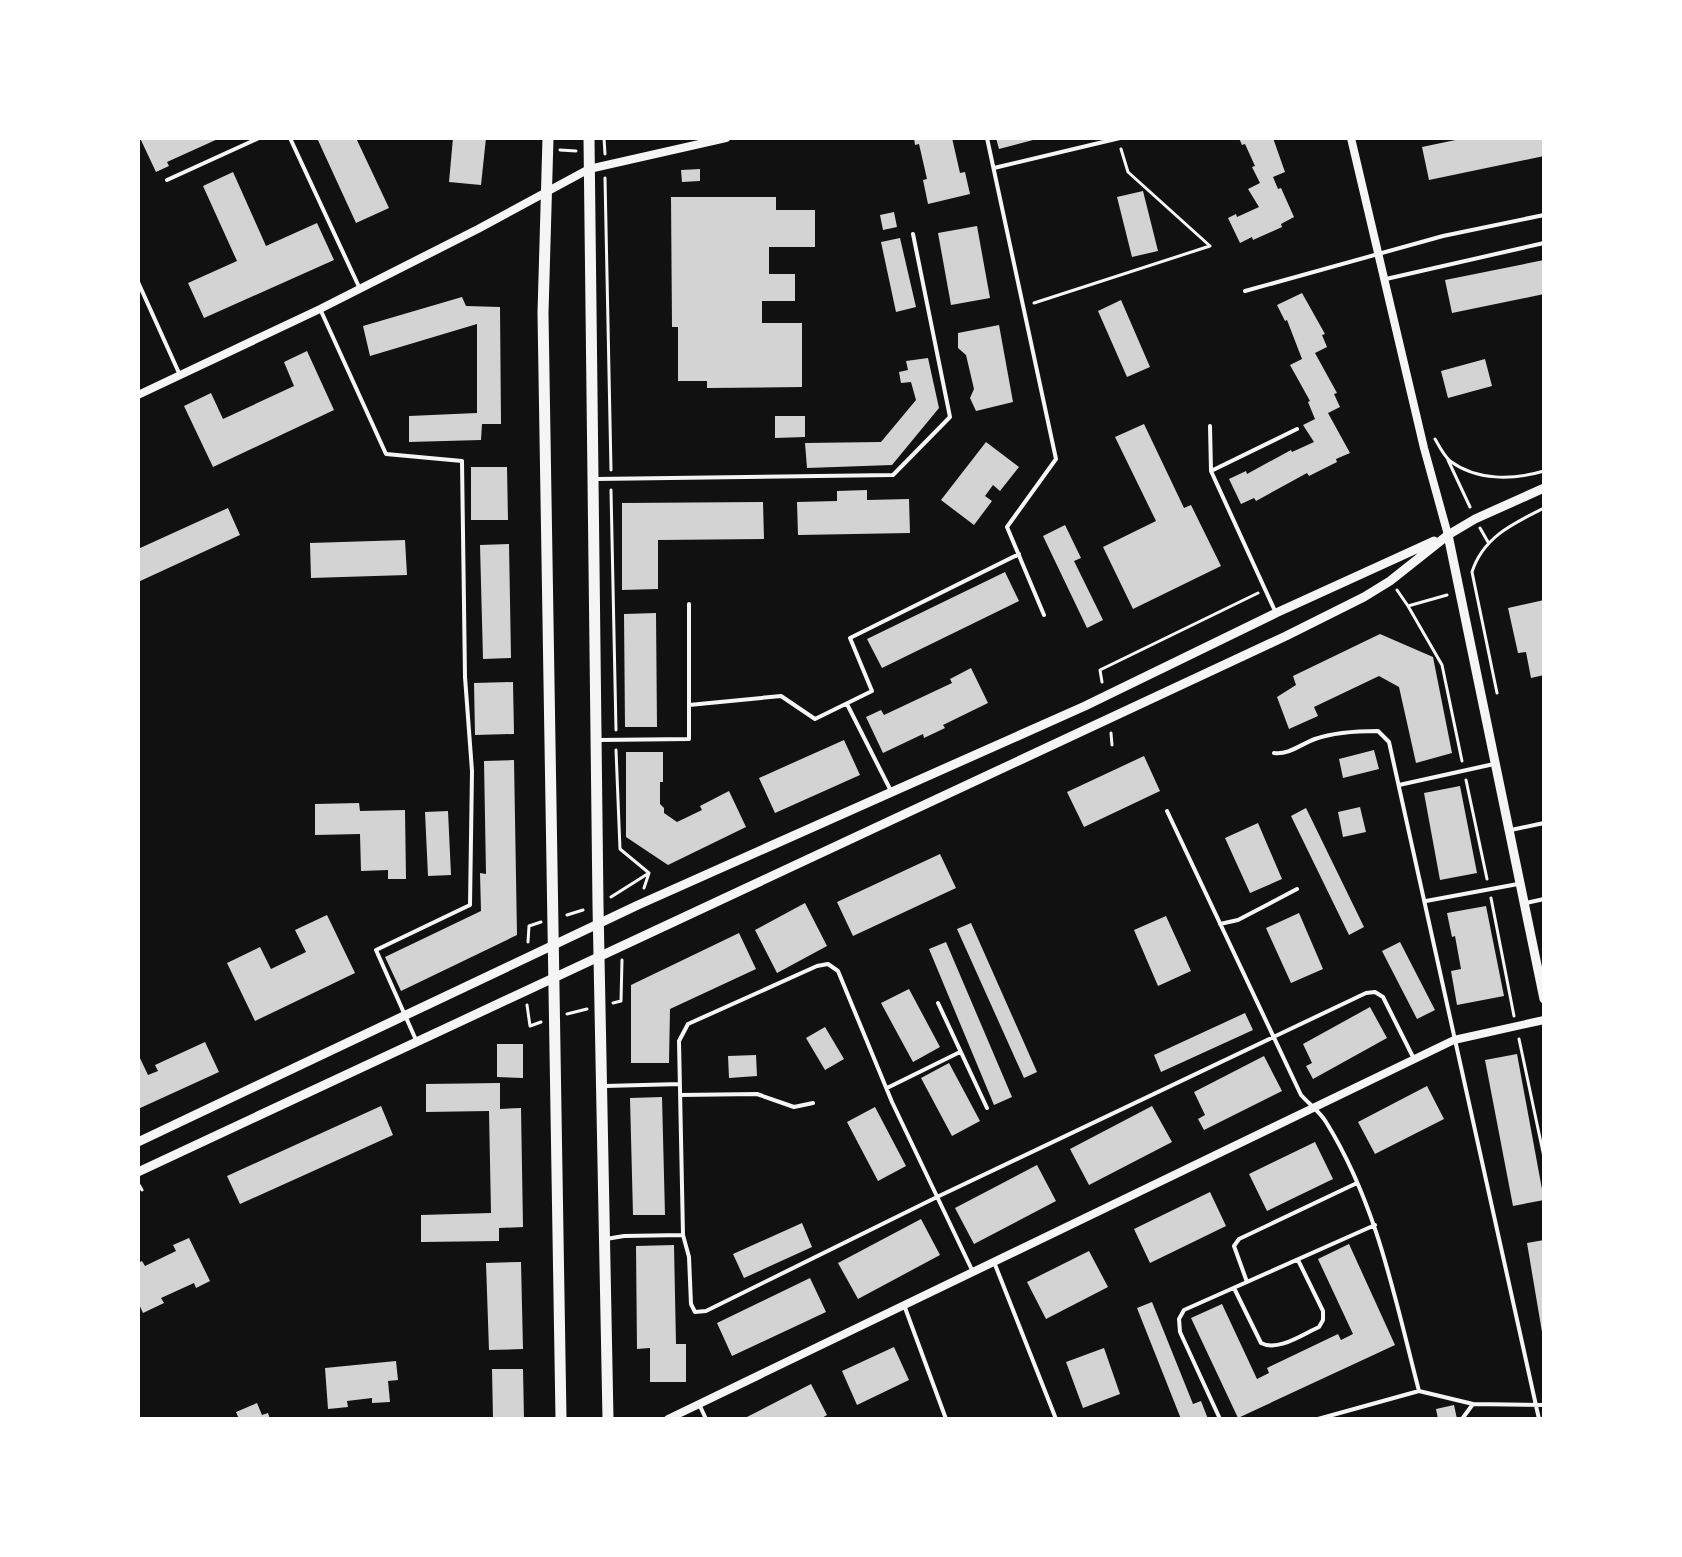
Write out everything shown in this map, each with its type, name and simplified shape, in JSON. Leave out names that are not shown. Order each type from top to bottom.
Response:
[{"type":"main road","points":[[547,144],[543,329],[561,1419]]},
{"type":"main road","points":[[589,144],[608,1419]]},
{"type":"street","points":[[138,395],[360,289],[589,169],[726,138]]},
{"type":"street","points":[[1351,138],[1424,448],[1448,535],[1524,903],[1540,964],[1544,999]]},
{"type":"street","points":[[138,1142],[638,905],[1104,696],[1544,488]]},
{"type":"street","points":[[138,1172],[1286,636],[1390,581],[1448,535]]},
{"type":"street","points":[[668,1419],[1454,1040],[1544,1020]]},
{"type":"lane","points":[[167,180],[259,138]]},
{"type":"lane","points":[[290,138],[360,289]]},
{"type":"lane","points":[[987,138],[1056,459],[1007,527],[1044,615]]},
{"type":"lane","points":[[994,168],[1119,138]]},
{"type":"lane","points":[[1245,291],[1443,236],[1544,215]]},
{"type":"lane","points":[[593,479],[893,475],[950,417],[913,234]]},
{"type":"lane","points":[[1384,279],[1544,243]]},
{"type":"lane","points":[[138,282],[180,375]]},
{"type":"lane","points":[[320,309],[386,454],[462,461],[465,677],[472,771],[470,905],[376,950],[416,1040]]},
{"type":"lane","points":[[1210,426],[1211,471],[1276,613]]},
{"type":"lane","points":[[1211,471],[1297,429]]},
{"type":"lane","points":[[689,705],[781,696],[815,719],[872,691],[850,638],[1019,554]]},
{"type":"lane","points":[[597,740],[689,739],[689,604]]},
{"type":"lane","points":[[847,704],[891,791]]},
{"type":"lane","points":[[1274,753],[1283,754],[1317,739],[1358,731],[1378,731],[1389,742],[1539,1419]]},
{"type":"lane","points":[[1399,785],[1495,764]]},
{"type":"lane","points":[[1167,811],[1301,1095],[1325,1120],[1358,1182],[1375,1225],[1419,1391]]},
{"type":"lane","points":[[1509,831],[1544,823]]},
{"type":"lane","points":[[1426,901],[1520,884]]},
{"type":"lane","points":[[1220,924],[1238,920],[1297,889]]},
{"type":"lane","points":[[1524,903],[1544,899]]},
{"type":"lane","points":[[973,1272],[937,1197],[887,1088],[838,971],[828,964],[817,966],[688,1024],[679,1041],[683,1235],[689,1257],[691,1304],[695,1312],[706,1311],[937,1197],[1366,993],[1375,992],[1383,997],[1414,1059]]},
{"type":"lane","points":[[938,1003],[987,1108]]},
{"type":"lane","points":[[887,1088],[960,1052]]},
{"type":"lane","points":[[603,1086],[680,1084]]},
{"type":"lane","points":[[680,1095],[757,1094],[794,1107],[813,1103]]},
{"type":"lane","points":[[1247,1282],[1234,1252],[1239,1239],[1358,1182]]},
{"type":"lane","points":[[1220,1419],[1180,1332],[1179,1319],[1184,1310],[1375,1225]]},
{"type":"lane","points":[[605,1239],[683,1235]]},
{"type":"lane","points":[[1234,1288],[1261,1343],[1269,1347],[1319,1327],[1323,1311],[1297,1260]]},
{"type":"lane","points":[[994,1262],[1056,1419]]},
{"type":"lane","points":[[904,1305],[946,1419]]},
{"type":"lane","points":[[1318,1419],[1419,1391],[1473,1404],[1544,1405]]},
{"type":"lane","points":[[699,1404],[706,1419]]},
{"type":"lane","points":[[1462,1419],[1473,1404]]},
{"type":"path","points":[[604,138],[620,849],[649,873],[638,905]]},
{"type":"path","points":[[1023,307],[1210,246],[1128,172],[1119,138]]},
{"type":"path","points":[[547,144],[589,144]]},
{"type":"path","points":[[1435,439],[1488,542]]},
{"type":"path","points":[[1448,460],[1496,478],[1544,471]]},
{"type":"path","points":[[1497,693],[1472,572],[1488,542],[1544,508]]},
{"type":"path","points":[[1390,581],[1442,665],[1544,1157]]},
{"type":"path","points":[[1104,696],[1100,670],[1265,590]]},
{"type":"path","points":[[1408,606],[1459,592]]},
{"type":"path","points":[[1108,718],[1112,745]]},
{"type":"path","points":[[530,1026],[621,1001],[624,944]]},
{"type":"path","points":[[138,1183],[142,1190]]},
{"type":"building","points":[[140,138],[220,138],[167,162],[169,166],[156,172]]},
{"type":"building","points":[[317,138],[356,138],[389,208],[356,223]]},
{"type":"building","points":[[453,138],[486,138],[481,185],[449,182]]},
{"type":"building","points":[[914,138],[952,138],[960,173],[965,172],[970,194],[928,204],[923,180],[927,179],[919,144],[915,145]]},
{"type":"building","points":[[996,138],[1037,138],[1037,139],[999,149]]},
{"type":"building","points":[[1239,138],[1273,138],[1285,172],[1273,177],[1294,217],[1281,224],[1282,227],[1240,243],[1228,218],[1259,207],[1248,189],[1260,183],[1245,144],[1242,145]]},
{"type":"building","points":[[1465,138],[1544,138],[1544,156],[1429,180],[1422,147]]},
{"type":"building","points":[[700,169],[700,181],[682,182],[681,170]]},
{"type":"building","points":[[233,172],[266,246],[317,223],[334,260],[204,318],[188,283],[237,261],[203,186]]},
{"type":"building","points":[[1143,191],[1158,251],[1132,257],[1117,197]]},
{"type":"building","points":[[671,197],[776,197],[776,210],[815,210],[815,247],[769,247],[769,274],[795,274],[795,301],[762,301],[762,323],[802,323],[802,387],[707,388],[707,381],[678,381],[678,327],[672,327]]},
{"type":"building","points":[[894,212],[897,227],[883,230],[880,215]]},
{"type":"building","points":[[977,226],[990,298],[951,305],[938,233]]},
{"type":"building","points":[[900,238],[916,307],[896,312],[881,242]]},
{"type":"building","points":[[1544,260],[1544,294],[1452,313],[1445,280]]},
{"type":"building","points":[[1302,293],[1325,334],[1322,335],[1327,347],[1315,353],[1337,393],[1334,394],[1340,407],[1328,413],[1350,453],[1256,501],[1254,498],[1241,504],[1229,479],[1246,471],[1247,474],[1291,450],[1314,442],[1303,425],[1315,419],[1310,401],[1290,365],[1302,359],[1287,320],[1277,305]]},
{"type":"building","points":[[462,297],[466,306],[500,307],[501,424],[482,424],[481,440],[409,442],[409,416],[477,413],[477,324],[370,356],[363,326]]},
{"type":"building","points":[[1121,300],[1150,367],[1127,377],[1098,311]]},
{"type":"building","points":[[999,325],[1013,402],[976,411],[970,398],[974,389],[966,355],[958,348],[958,333]]},
{"type":"building","points":[[307,351],[334,410],[213,467],[184,406],[211,393],[223,419],[294,386],[284,362]]},
{"type":"building","points":[[928,358],[939,408],[892,465],[807,468],[805,443],[881,442],[916,400],[911,382],[901,383],[899,372],[908,370],[906,361]]},
{"type":"building","points":[[1485,359],[1492,386],[1448,398],[1441,371]]},
{"type":"building","points":[[775,416],[805,416],[805,437],[775,438]]},
{"type":"building","points":[[1144,424],[1184,508],[1191,505],[1221,566],[1133,609],[1103,547],[1156,521],[1115,437]]},
{"type":"building","points":[[986,442],[1019,467],[1000,491],[993,485],[985,496],[992,501],[974,525],[941,500]]},
{"type":"building","points":[[471,467],[507,467],[508,520],[471,520]]},
{"type":"building","points":[[867,490],[867,500],[909,499],[910,533],[798,535],[797,502],[837,501],[837,491]]},
{"type":"building","points":[[763,502],[764,539],[658,540],[658,589],[622,590],[622,503]]},
{"type":"building","points":[[228,508],[240,535],[138,582],[138,549]]},
{"type":"building","points":[[1065,525],[1081,558],[1074,561],[1103,620],[1087,628],[1043,536]]},
{"type":"building","points":[[405,540],[407,575],[311,578],[310,543]]},
{"type":"building","points":[[509,544],[511,658],[483,659],[480,545]]},
{"type":"building","points":[[1005,572],[1019,601],[882,668],[867,639]]},
{"type":"building","points":[[1544,600],[1544,675],[1531,678],[1526,652],[1518,653],[1508,608]]},
{"type":"building","points":[[656,613],[657,727],[625,727],[624,614]]},
{"type":"building","points":[[1380,634],[1433,657],[1452,753],[1416,763],[1399,687],[1379,676],[1314,707],[1318,716],[1289,729],[1277,697],[1296,685],[1293,676]]},
{"type":"building","points":[[971,668],[988,703],[924,738],[923,734],[883,753],[866,717],[881,710],[884,715],[952,683],[950,679]]},
{"type":"building","points":[[513,682],[514,734],[475,735],[474,683]]},
{"type":"building","points":[[844,740],[860,775],[775,813],[759,778]]},
{"type":"building","points":[[1374,750],[1379,769],[1343,778],[1339,759]]},
{"type":"building","points":[[626,752],[663,752],[660,804],[664,813],[677,822],[702,810],[700,806],[729,791],[746,827],[668,865],[626,837]]},
{"type":"building","points":[[1144,756],[1160,791],[1084,827],[1067,792]]},
{"type":"building","points":[[514,760],[517,935],[401,991],[385,957],[481,911],[480,873],[486,874],[484,761]]},
{"type":"building","points":[[1460,786],[1477,873],[1440,880],[1424,793]]},
{"type":"building","points":[[359,803],[360,811],[405,810],[406,879],[388,879],[388,870],[361,871],[360,834],[315,835],[315,804]]},
{"type":"building","points":[[1360,807],[1366,832],[1343,837],[1338,812]]},
{"type":"building","points":[[1306,808],[1364,927],[1349,935],[1291,816]]},
{"type":"building","points":[[448,811],[451,875],[428,876],[425,812]]},
{"type":"building","points":[[1258,823],[1282,879],[1250,893],[1225,838]]},
{"type":"building","points":[[940,854],[956,888],[853,936],[837,902]]},
{"type":"building","points":[[805,903],[827,946],[777,973],[755,930]]},
{"type":"building","points":[[1486,906],[1504,996],[1457,1005],[1451,971],[1461,969],[1447,913]]},
{"type":"building","points":[[1299,913],[1323,969],[1291,983],[1266,928]]},
{"type":"building","points":[[327,915],[355,973],[255,1021],[227,963],[260,947],[271,969],[306,952],[295,930]]},
{"type":"building","points":[[1166,916],[1191,971],[1158,986],[1134,930]]},
{"type":"building","points":[[971,923],[1037,1072],[1024,1078],[957,929]]},
{"type":"building","points":[[739,933],[756,969],[670,1009],[669,1063],[631,1063],[631,985]]},
{"type":"building","points":[[946,942],[1012,1097],[994,1105],[929,949]]},
{"type":"building","points":[[1400,942],[1435,1010],[1417,1019],[1382,951]]},
{"type":"building","points":[[909,989],[940,1047],[913,1062],[881,1003]]},
{"type":"building","points":[[1370,1007],[1387,1038],[1313,1079],[1306,1066],[1312,1063],[1303,1044]]},
{"type":"building","points":[[1245,1013],[1253,1030],[1161,1072],[1154,1055]]},
{"type":"building","points":[[825,1027],[844,1059],[825,1070],[806,1038]]},
{"type":"building","points":[[205,1042],[219,1072],[138,1109],[138,1054],[148,1075],[158,1071],[155,1065]]},
{"type":"building","points":[[497,1044],[523,1044],[523,1078],[497,1077]]},
{"type":"building","points":[[1517,1054],[1544,1200],[1513,1206],[1485,1060]]},
{"type":"building","points":[[756,1055],[757,1076],[729,1078],[728,1056]]},
{"type":"building","points":[[1264,1056],[1282,1091],[1204,1130],[1198,1119],[1205,1115],[1194,1092]]},
{"type":"building","points":[[949,1063],[980,1121],[952,1136],[921,1078]]},
{"type":"building","points":[[500,1083],[500,1109],[521,1108],[523,1227],[499,1228],[499,1241],[421,1242],[421,1215],[491,1213],[489,1111],[426,1112],[426,1084]]},
{"type":"building","points":[[1427,1086],[1444,1119],[1375,1154],[1358,1122]]},
{"type":"building","points":[[662,1097],[665,1215],[633,1215],[630,1098]]},
{"type":"building","points":[[381,1106],[393,1135],[240,1204],[227,1176]]},
{"type":"building","points":[[1152,1106],[1172,1142],[1089,1185],[1070,1149]]},
{"type":"building","points":[[875,1107],[906,1166],[878,1181],[847,1122]]},
{"type":"building","points":[[1315,1142],[1333,1179],[1267,1211],[1249,1174]]},
{"type":"building","points":[[1037,1165],[1056,1201],[974,1244],[955,1208]]},
{"type":"building","points":[[1210,1192],[1226,1226],[1150,1263],[1134,1229]]},
{"type":"building","points":[[921,1219],[940,1255],[858,1299],[838,1263]]},
{"type":"building","points":[[802,1223],[812,1247],[744,1278],[733,1254]]},
{"type":"building","points":[[189,1238],[210,1281],[196,1288],[194,1283],[161,1298],[164,1303],[143,1313],[138,1302],[138,1263],[142,1261],[145,1266],[176,1251],[173,1245]]},
{"type":"building","points":[[1544,1240],[1544,1332],[1542,1332],[1527,1243]]},
{"type":"building","points":[[1349,1244],[1395,1345],[1238,1418],[1191,1318],[1222,1304],[1257,1379],[1269,1373],[1267,1368],[1338,1334],[1341,1340],[1353,1334],[1318,1259]]},
{"type":"building","points":[[674,1245],[676,1344],[686,1344],[686,1382],[650,1382],[650,1348],[637,1349],[636,1246]]},
{"type":"building","points":[[1089,1251],[1108,1287],[1046,1319],[1027,1282]]},
{"type":"building","points":[[521,1262],[523,1349],[489,1350],[486,1263]]},
{"type":"building","points":[[810,1278],[826,1312],[732,1356],[717,1323]]},
{"type":"building","points":[[1152,1302],[1193,1404],[1201,1401],[1208,1419],[1181,1419],[1137,1308]]},
{"type":"building","points":[[894,1347],[909,1380],[857,1405],[842,1371]]},
{"type":"building","points":[[1104,1348],[1120,1394],[1083,1408],[1066,1362]]},
{"type":"building","points":[[396,1361],[398,1380],[388,1381],[390,1402],[372,1403],[372,1398],[347,1401],[348,1407],[328,1409],[325,1368]]},
{"type":"building","points":[[492,1369],[523,1369],[524,1419],[493,1419]]},
{"type":"building","points":[[811,1384],[827,1415],[820,1419],[743,1419]]},
{"type":"building","points":[[257,1403],[262,1415],[268,1413],[270,1419],[239,1419],[236,1412]]},
{"type":"building","points":[[1454,1405],[1457,1419],[1438,1419],[1436,1409]]}]
